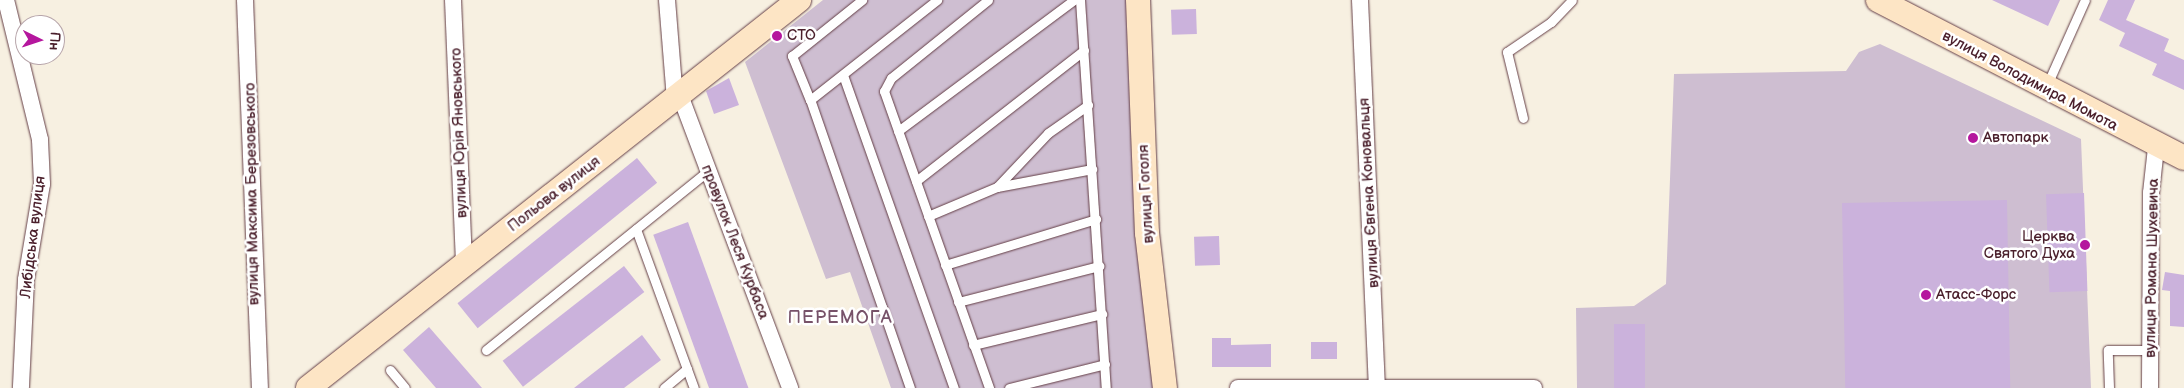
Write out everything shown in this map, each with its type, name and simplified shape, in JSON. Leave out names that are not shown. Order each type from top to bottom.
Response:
[{"type":"street","name":"Либідська вулиця","points":[[6,0],[40,140],[41,167],[26,280],[21,388]]},
{"type":"street","name":"вулиця Максима Березовського","points":[[245,0],[260,388]]},
{"type":"street","name":"вулиця Юрія Яновського","points":[[453,0],[464,265]]},
{"type":"street","name":"провулок Леся Курбаса","points":[[667,0],[677,97],[708,171],[790,388]]},
{"type":"street","name":"Польова вулиця","points":[[308,388],[799,0]]},
{"type":"street","name":"вулиця Гоголя","points":[[1138,0],[1147,233],[1165,388]]},
{"type":"street","name":"вулиця Євгена Коновальця","points":[[1360,0],[1377,387]]},
{"type":"street","name":"вулиця Володимира Момота","points":[[1878,0],[2156,148],[2184,158]]},
{"type":"street","name":"вулиця Романа Шухевича","points":[[2150,388],[2151,193],[2156,148]]},
{"type":"street","points":[[1238,388],[1534,388]]},
{"type":"lane","points":[[862,0],[792,56],[810,100],[910,388]]},
{"type":"lane","points":[[810,100],[937,0]]},
{"type":"lane","points":[[988,0],[886,83],[884,91],[989,388]]},
{"type":"lane","points":[[898,131],[1074,0]]},
{"type":"lane","points":[[1080,0],[1106,388]]},
{"type":"lane","points":[[1523,118],[1506,52],[1551,22],[1572,0]]},
{"type":"lane","points":[[2045,89],[2085,0]]},
{"type":"lane","points":[[916,181],[1084,50]]},
{"type":"lane","points":[[843,75],[954,388]]},
{"type":"lane","points":[[997,187],[1048,133],[1088,105]]},
{"type":"lane","points":[[928,216],[997,187],[1092,170]]},
{"type":"lane","points":[[486,350],[708,171]]},
{"type":"lane","points":[[945,265],[1096,219]]},
{"type":"lane","points":[[636,229],[694,388]]},
{"type":"lane","points":[[958,302],[1099,266]]},
{"type":"lane","points":[[974,345],[1102,314]]},
{"type":"lane","points":[[2109,388],[2108,350],[2150,350]]},
{"type":"lane","points":[[1009,388],[1105,364]]},
{"type":"lane","points":[[664,388],[687,369]]},
{"type":"lane","points":[[390,370],[405,388]]},
{"type":"shaded area","points":[[823,0],[1130,0],[1156,388],[891,388],[850,272],[826,279],[745,62]]},
{"type":"shaded area","points":[[1880,44],[2081,139],[2091,388],[1577,388],[1576,308],[1634,306],[1666,284],[1674,74],[1846,71],[1859,52]]},
{"type":"building","points":[[1992,0],[2060,0],[2048,26]]},
{"type":"building","points":[[2108,0],[2135,0],[2126,20],[2169,39],[2164,51],[2184,60],[2184,90],[2152,75],[2157,64],[2119,46],[2125,33],[2099,20]]},
{"type":"building","points":[[1196,9],[1197,34],[1172,35],[1171,10]]},
{"type":"building","points":[[729,78],[739,105],[714,114],[706,91]]},
{"type":"building","points":[[637,158],[657,183],[478,328],[457,303]]},
{"type":"building","points":[[2084,193],[2087,291],[2049,292],[2046,194]]},
{"type":"building","name":"Атасс-Форс","points":[[2007,200],[2010,388],[1845,388],[1842,203]]},
{"type":"building","points":[[688,222],[748,388],[709,388],[653,235]]},
{"type":"building","points":[[1219,236],[1220,265],[1195,266],[1194,237]]},
{"type":"building","points":[[624,266],[644,292],[523,387],[503,361]]},
{"type":"building","points":[[2165,272],[2184,275],[2184,327],[2170,326],[2170,291],[2162,290]]},
{"type":"building","points":[[1614,324],[1645,324],[1645,388],[1614,388]]},
{"type":"building","points":[[429,327],[482,388],[436,388],[403,350]]},
{"type":"building","points":[[642,335],[661,360],[624,388],[574,388]]},
{"type":"building","points":[[1212,338],[1231,338],[1231,345],[1271,344],[1271,367],[1212,367]]},
{"type":"building","points":[[1311,342],[1337,342],[1337,359],[1311,359]]},
{"type":"place","name":"СТО","points":[[777,36]]},
{"type":"place","name":"Автопарк","points":[[1973,138]]},
{"type":"place","name":"Церква Святого Духа","points":[[2085,245]]},
{"type":"place","name":"Атасс-Форс","points":[[1926,295]]},
{"type":"district","name":"ПЕРЕМОГА","points":[[840,318]]}]
